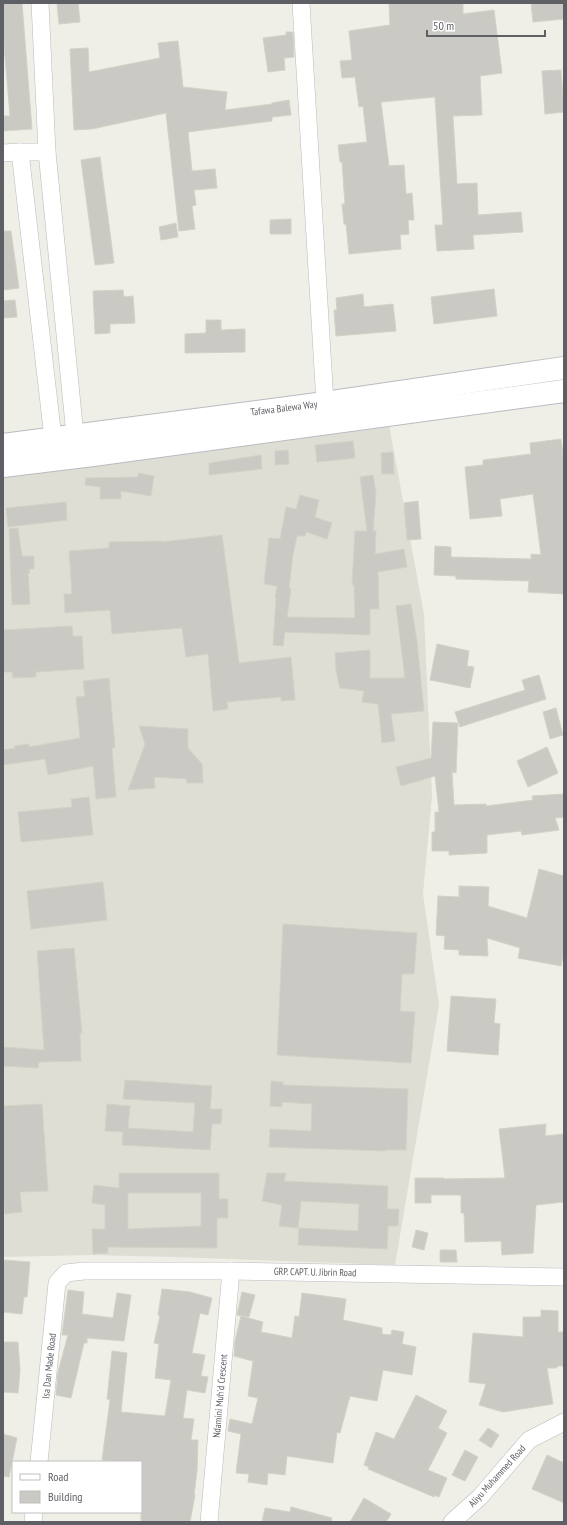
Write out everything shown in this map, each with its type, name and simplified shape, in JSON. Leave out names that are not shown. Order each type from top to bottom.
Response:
[{"type":"main road","name":"Tafawa Balewa Way","points":[[3,445],[325,403],[564,368]]},
{"type":"main road","name":"Tafawa Balewa Way","points":[[3,466],[93,456],[564,391]]},
{"type":"street","points":[[40,3],[47,152],[75,435]]},
{"type":"street","points":[[302,3],[325,403]]},
{"type":"street","points":[[47,152],[11,153],[53,438]]},
{"type":"street","name":"GRP. CAPT. U. Jibrin Road","points":[[66,1272],[231,1271],[564,1277]]},
{"type":"street","name":"Ndamini Muh'd Crescent","points":[[209,1522],[231,1271]]},
{"type":"street","name":"Isa Dan Made Road","points":[[39,1461],[57,1283],[66,1272]]},
{"type":"street","name":"Aliyu Muhammed Road","points":[[452,1522],[480,1497],[529,1440],[564,1422]]},
{"type":"shaded area","points":[[389,425],[424,614],[432,796],[423,894],[439,1005],[395,1265],[91,1255],[3,1257],[3,475]]},
{"type":"building","points":[[3,3],[22,3],[32,129],[3,131],[3,116],[10,116],[3,34]]},
{"type":"building","points":[[57,3],[78,3],[80,22],[59,24]]},
{"type":"building","points":[[389,3],[463,3],[463,14],[494,10],[502,73],[480,76],[482,115],[453,116],[457,184],[477,183],[478,215],[521,212],[523,232],[473,235],[474,249],[437,251],[435,225],[443,225],[435,97],[381,102],[389,166],[404,165],[406,194],[412,193],[414,220],[408,220],[409,234],[400,235],[401,249],[349,254],[342,204],[345,204],[342,162],[340,162],[338,145],[367,142],[363,106],[359,107],[355,77],[342,78],[340,61],[352,60],[349,31],[390,25]]},
{"type":"building","points":[[531,3],[564,3],[564,19],[533,22]]},
{"type":"building","points":[[286,32],[293,32],[294,57],[284,58],[285,70],[268,72],[263,38],[286,35]]},
{"type":"building","points":[[178,41],[183,87],[227,92],[225,110],[272,104],[289,100],[291,115],[272,117],[272,121],[188,132],[192,171],[215,169],[217,188],[194,190],[196,205],[192,206],[195,229],[179,231],[166,113],[92,129],[74,130],[70,49],[88,48],[89,72],[160,58],[158,43]]},
{"type":"building","points":[[561,70],[564,112],[545,114],[542,71]]},
{"type":"building","points":[[100,157],[114,263],[95,265],[81,160]]},
{"type":"building","points":[[291,219],[291,234],[270,234],[270,220]]},
{"type":"building","points":[[176,223],[178,237],[161,240],[159,227]]},
{"type":"building","points":[[3,231],[11,231],[19,288],[4,290]]},
{"type":"building","points":[[494,289],[497,316],[434,324],[431,297]]},
{"type":"building","points":[[123,290],[124,297],[133,296],[135,323],[110,324],[110,333],[95,334],[93,291]]},
{"type":"building","points":[[363,294],[364,307],[393,304],[396,331],[336,336],[334,310],[337,310],[336,298]]},
{"type":"building","points":[[15,300],[17,317],[3,318],[3,301]]},
{"type":"building","points":[[206,320],[221,320],[221,330],[245,329],[245,352],[185,353],[185,334],[206,333]]},
{"type":"building","points":[[561,439],[564,461],[564,594],[528,592],[529,581],[456,579],[456,576],[434,575],[435,546],[451,547],[451,557],[531,559],[531,554],[541,555],[533,494],[500,499],[502,516],[470,519],[465,467],[483,465],[483,460],[531,454],[530,443]]},
{"type":"building","points":[[353,441],[355,458],[317,462],[315,445]]},
{"type":"building","points":[[288,450],[289,464],[275,465],[275,451]]},
{"type":"building","points":[[393,452],[394,474],[382,474],[381,453]]},
{"type":"building","points":[[261,455],[262,469],[209,475],[209,463]]},
{"type":"building","points":[[138,473],[154,476],[151,496],[121,491],[121,499],[100,499],[100,487],[85,485],[86,478],[138,477]]},
{"type":"building","points":[[373,475],[376,493],[373,531],[376,531],[375,554],[404,549],[407,567],[378,572],[379,609],[370,609],[370,635],[285,632],[283,646],[273,645],[275,597],[277,586],[264,584],[269,538],[280,539],[286,507],[296,509],[300,495],[319,500],[315,517],[332,523],[327,539],[306,532],[305,536],[297,536],[293,554],[289,588],[291,589],[287,617],[355,618],[354,585],[352,585],[355,531],[367,531],[360,477]]},
{"type":"building","points":[[418,501],[421,539],[407,540],[404,503]]},
{"type":"building","points":[[66,502],[67,520],[8,527],[6,508]]},
{"type":"building","points":[[18,528],[22,556],[34,556],[34,569],[29,569],[30,573],[28,573],[30,604],[12,605],[9,529]]},
{"type":"building","points":[[222,535],[239,663],[291,657],[295,700],[281,701],[281,697],[227,702],[228,709],[213,711],[208,654],[186,657],[182,628],[112,634],[110,610],[65,613],[64,594],[72,594],[69,551],[109,548],[109,542],[162,542]]},
{"type":"building","points":[[411,604],[417,641],[424,711],[391,714],[395,741],[382,743],[378,704],[362,702],[364,691],[340,688],[336,670],[335,653],[370,650],[370,678],[405,678],[396,606]]},
{"type":"building","points":[[72,626],[73,636],[82,636],[84,669],[36,672],[36,677],[13,678],[12,672],[3,672],[3,630]]},
{"type":"building","points":[[437,644],[469,651],[467,666],[474,667],[470,688],[430,680]]},
{"type":"building","points":[[539,675],[546,699],[460,727],[455,712],[525,690],[522,680]]},
{"type":"building","points":[[109,678],[115,748],[112,748],[116,797],[96,799],[93,766],[48,775],[45,759],[3,765],[3,750],[15,748],[14,746],[29,744],[29,747],[80,738],[76,697],[85,696],[83,681]]},
{"type":"building","points":[[556,708],[563,735],[550,739],[543,712]]},
{"type":"building","points":[[433,722],[458,723],[456,773],[452,772],[454,805],[486,804],[486,806],[533,800],[532,796],[564,794],[564,817],[555,818],[559,830],[522,835],[521,831],[487,835],[487,853],[449,855],[449,851],[432,851],[432,832],[435,832],[435,812],[439,812],[435,776],[401,786],[396,767],[431,758]]},
{"type":"building","points":[[139,726],[188,729],[188,748],[202,764],[203,783],[186,783],[187,779],[154,777],[155,788],[128,790],[145,744]]},
{"type":"building","points":[[547,747],[558,773],[528,787],[517,761]]},
{"type":"building","points":[[89,797],[93,835],[21,842],[18,812],[72,807],[71,799]]},
{"type":"building","points":[[539,869],[564,876],[564,951],[561,966],[518,958],[520,948],[487,938],[488,956],[459,955],[459,950],[444,949],[445,936],[436,935],[438,896],[459,897],[459,886],[489,887],[488,906],[527,918]]},
{"type":"building","points":[[103,882],[107,920],[31,929],[27,891]]},
{"type":"building","points":[[283,924],[417,933],[414,974],[402,974],[400,1011],[415,1012],[411,1063],[277,1055]]},
{"type":"building","points":[[74,948],[82,1033],[80,1033],[81,1061],[39,1062],[38,1068],[3,1066],[3,1047],[44,1050],[37,951]]},
{"type":"building","points":[[451,996],[496,999],[494,1023],[500,1024],[498,1055],[447,1051]]},
{"type":"building","points":[[125,1080],[212,1086],[210,1109],[222,1109],[221,1124],[212,1124],[210,1150],[122,1145],[123,1132],[105,1131],[107,1104],[130,1106],[128,1128],[193,1132],[195,1103],[123,1099]]},
{"type":"building","points":[[271,1081],[283,1082],[283,1085],[408,1089],[406,1150],[385,1151],[269,1147],[270,1129],[311,1131],[312,1104],[282,1102],[282,1107],[270,1106]]},
{"type":"building","points":[[42,1104],[48,1191],[20,1192],[22,1212],[5,1214],[3,1197],[3,1106]]},
{"type":"building","points":[[546,1124],[545,1136],[564,1134],[564,1202],[536,1205],[533,1253],[502,1255],[501,1241],[465,1242],[464,1213],[461,1213],[461,1195],[431,1195],[431,1203],[415,1203],[415,1178],[505,1178],[499,1129]]},
{"type":"building","points":[[119,1173],[219,1173],[219,1199],[228,1199],[228,1218],[217,1218],[217,1248],[108,1247],[108,1253],[93,1254],[92,1229],[105,1229],[105,1205],[92,1203],[94,1185],[119,1188]],"holes":[[[128,1193],[201,1193],[201,1226],[128,1229]]]},
{"type":"building","points":[[267,1173],[286,1173],[284,1181],[388,1186],[387,1209],[399,1209],[398,1226],[388,1226],[387,1249],[298,1245],[299,1228],[358,1231],[359,1204],[301,1201],[298,1228],[279,1226],[282,1205],[262,1201]]},
{"type":"building","points":[[416,1230],[428,1233],[424,1250],[412,1247]]},
{"type":"building","points":[[440,1250],[456,1250],[457,1262],[440,1262]]},
{"type":"building","points":[[3,1260],[30,1262],[27,1297],[24,1297],[22,1314],[3,1312]]},
{"type":"building","points":[[162,1289],[190,1292],[212,1298],[208,1315],[200,1313],[192,1353],[205,1355],[201,1376],[208,1377],[205,1393],[187,1390],[183,1418],[194,1419],[191,1440],[198,1440],[195,1495],[190,1522],[141,1522],[142,1461],[102,1460],[110,1400],[107,1399],[112,1351],[127,1353],[121,1412],[165,1416],[171,1380],[155,1378],[159,1344],[154,1343],[160,1316],[158,1315]]},
{"type":"building","points":[[68,1290],[84,1292],[82,1314],[113,1318],[117,1293],[131,1295],[124,1341],[87,1338],[87,1343],[84,1343],[71,1398],[56,1395],[58,1372],[68,1335],[62,1335]]},
{"type":"building","points":[[242,1292],[255,1295],[249,1317],[237,1315]]},
{"type":"building","points":[[302,1293],[346,1299],[343,1320],[382,1328],[382,1334],[391,1335],[392,1330],[404,1332],[402,1344],[416,1347],[412,1375],[383,1370],[377,1401],[350,1396],[340,1433],[337,1432],[333,1463],[287,1456],[285,1475],[268,1473],[267,1485],[248,1482],[249,1474],[236,1473],[241,1434],[228,1431],[230,1419],[252,1424],[258,1398],[248,1396],[253,1361],[234,1356],[235,1341],[241,1316],[263,1322],[261,1332],[292,1338],[295,1316],[299,1317]]},
{"type":"building","points":[[541,1310],[558,1311],[558,1332],[564,1332],[564,1366],[547,1368],[553,1404],[503,1412],[479,1405],[486,1384],[469,1382],[473,1333],[523,1337],[523,1317],[541,1317]]},
{"type":"building","points":[[3,1342],[18,1342],[20,1371],[18,1393],[3,1392]]},
{"type":"building","points":[[416,1395],[447,1411],[438,1428],[447,1433],[428,1470],[447,1478],[439,1497],[434,1495],[434,1497],[368,1469],[369,1467],[364,1465],[376,1432],[394,1439]]},
{"type":"building","points":[[488,1428],[499,1435],[491,1448],[479,1440]]},
{"type":"building","points":[[3,1434],[17,1438],[9,1477],[3,1476]]},
{"type":"building","points":[[465,1450],[478,1457],[465,1481],[452,1475]]},
{"type":"building","points":[[547,1455],[564,1463],[564,1503],[532,1489]]},
{"type":"building","points":[[364,1498],[391,1514],[386,1522],[350,1522]]},
{"type":"building","points":[[291,1507],[332,1518],[331,1522],[262,1522],[265,1508],[290,1512]]}]
